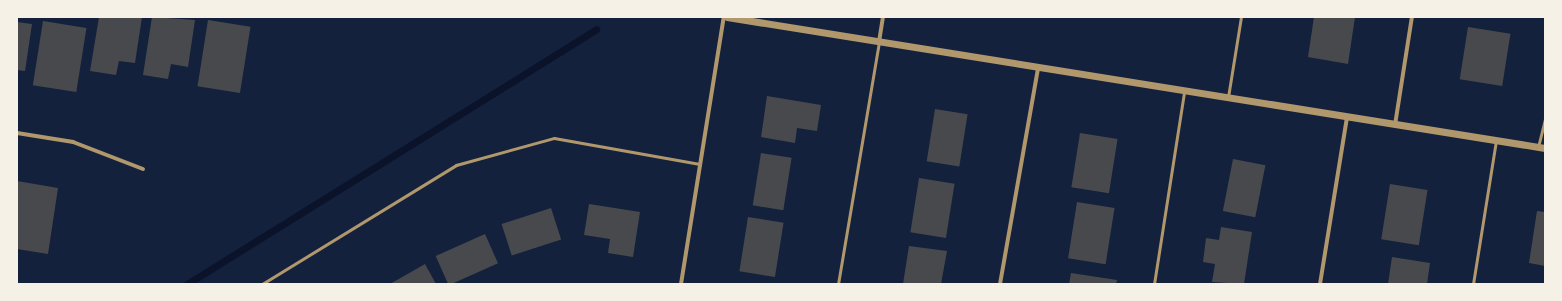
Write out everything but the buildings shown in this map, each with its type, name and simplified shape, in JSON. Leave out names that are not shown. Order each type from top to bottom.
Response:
[{"type":"street","points":[[681,284],[724,17]]},
{"type":"street","points":[[727,17],[1227,99],[1541,148]]},
{"type":"street","points":[[880,42],[884,17]]},
{"type":"street","points":[[1395,125],[1412,17]]},
{"type":"street","points":[[1000,284],[1038,68]]},
{"type":"street","points":[[1320,284],[1347,118]]},
{"type":"street","points":[[17,133],[73,142],[143,169]]},
{"type":"lane","points":[[1227,99],[1241,17]]},
{"type":"lane","points":[[838,284],[873,66],[880,42]]},
{"type":"lane","points":[[1154,284],[1184,92]]},
{"type":"lane","points":[[1541,148],[1545,119]]},
{"type":"lane","points":[[262,284],[456,165],[554,138],[700,164]]},
{"type":"lane","points":[[1473,284],[1496,141]]},
{"type":"waterway","points":[[187,284],[596,29]]}]
